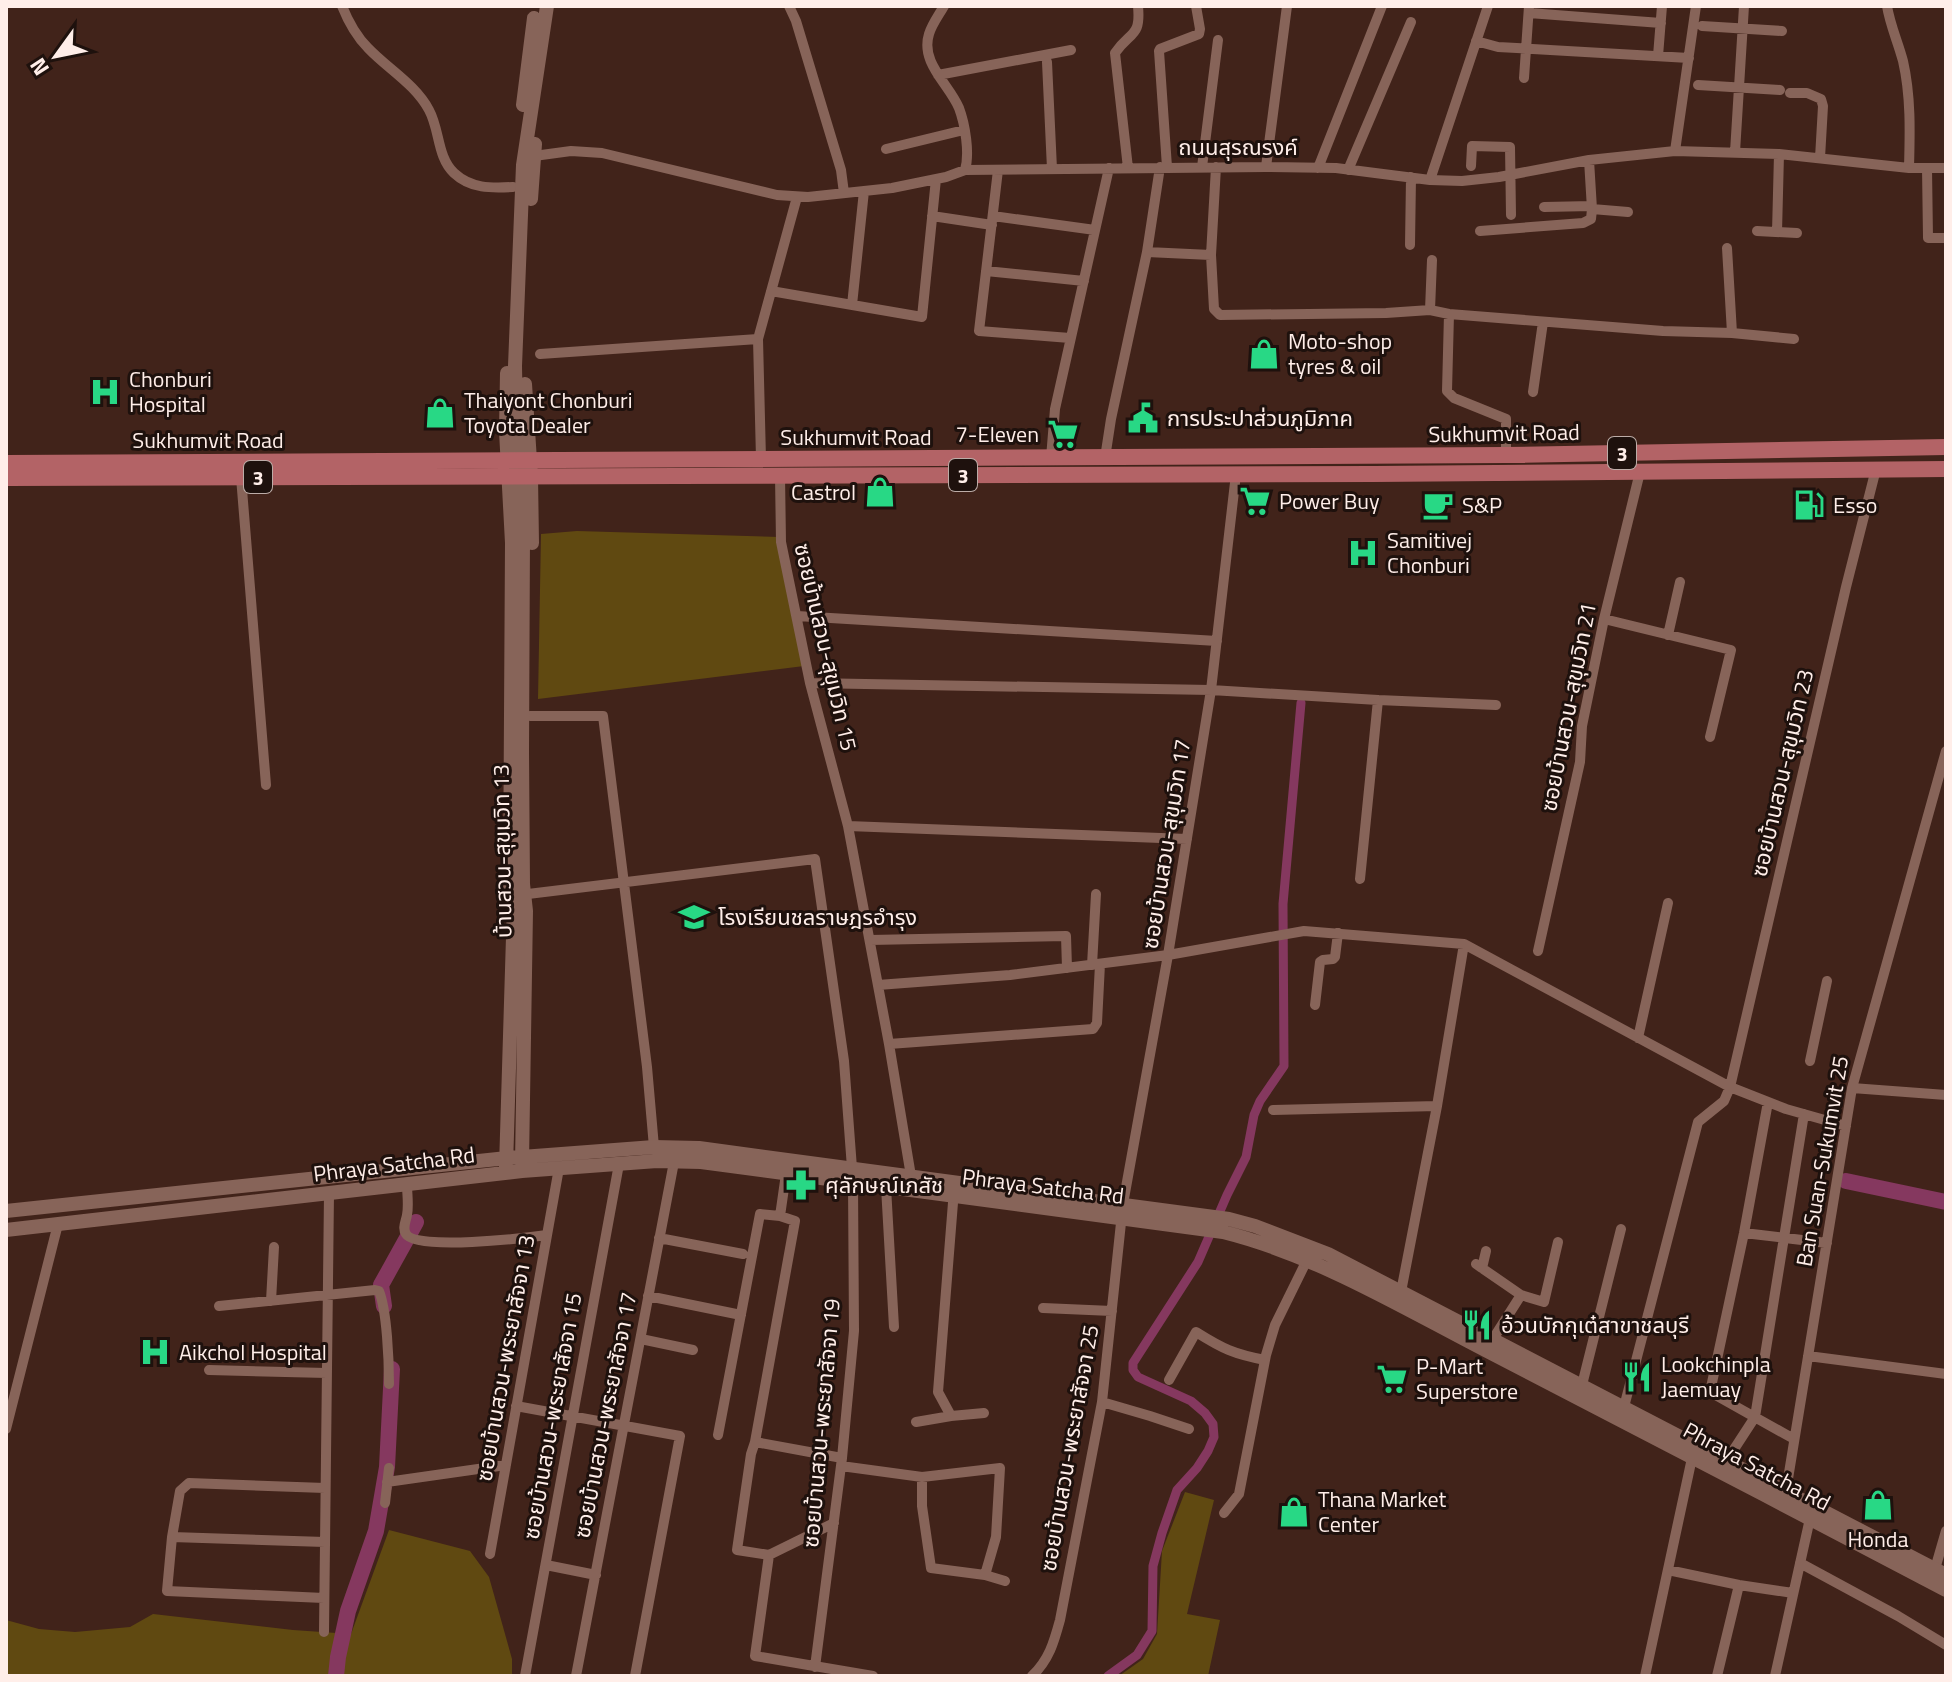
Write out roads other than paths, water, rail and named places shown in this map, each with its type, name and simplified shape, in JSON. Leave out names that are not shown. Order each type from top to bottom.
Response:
[{"type":"main road","points":[[520,912],[510,884],[512,559],[506,398],[513,187],[540,13]]},
{"type":"main road","points":[[520,912],[528,894],[530,469],[525,369],[540,13]]},
{"type":"main road","name":"บ้านสวน-สุขุมวิท 13","points":[[514,1165],[523,537],[515,366],[523,165],[533,101],[540,13]]},
{"type":"main road","points":[[507,368],[525,369]]},
{"type":"main road","name":"Sukhumvit Road","points":[[530,469],[761,459],[1506,455],[1946,447]]},
{"type":"main road","points":[[1868,449],[1872,469]]},
{"type":"main road","name":"Sukhumvit Road","points":[[6,463],[509,468],[780,476],[1946,469]]},
{"type":"main road","name":"Sukhumvit Road","points":[[6,478],[241,477],[509,468]]},
{"type":"main road","name":"Phraya Satcha Rd","points":[[6,1230],[407,1184],[514,1165],[654,1147],[699,1148],[852,1175],[886,1187],[954,1190],[1278,1234],[1325,1253],[1400,1299],[1692,1458],[1940,1572]]},
{"type":"main road","name":"Phraya Satcha Rd","points":[[6,1211],[327,1177],[514,1165],[559,1168],[701,1162],[786,1174],[911,1176],[954,1190]]},
{"type":"main road","points":[[327,1177],[329,1193]]},
{"type":"main road","points":[[184,1210],[185,1192]]},
{"type":"main road","points":[[58,1224],[61,1205]]},
{"type":"main road","name":"Phraya Satcha Rd","points":[[1226,1225],[1254,1240],[1493,1339],[1786,1491],[1811,1512],[1946,1590]]},
{"type":"street","points":[[342,6],[367,48],[413,87],[430,111],[444,161],[454,173],[471,185],[513,187]]},
{"type":"street","points":[[789,6],[841,170],[844,193]]},
{"type":"street","points":[[944,6],[929,34],[927,48],[932,64],[959,107],[969,158],[965,170]]},
{"type":"street","points":[[1128,168],[1115,53],[1138,28],[1138,6]]},
{"type":"street","points":[[1105,458],[1164,167],[1159,50],[1199,34],[1196,6]]},
{"type":"street","points":[[1266,167],[1287,6]]},
{"type":"street","points":[[1318,168],[1382,6]]},
{"type":"street","points":[[1430,180],[1488,6]]},
{"type":"street","points":[[1658,56],[1662,6]]},
{"type":"street","points":[[1675,151],[1696,6]]},
{"type":"street","points":[[1735,152],[1744,6]]},
{"type":"street","points":[[1887,6],[1903,61],[1910,106],[1909,168]]},
{"type":"street","points":[[1524,78],[1529,10],[1661,23]]},
{"type":"street","points":[[1348,170],[1411,22]]},
{"type":"street","points":[[1702,26],[1782,31]]},
{"type":"street","points":[[1202,167],[1218,40]]},
{"type":"street","points":[[1476,41],[1498,47],[1689,58]]},
{"type":"street","points":[[938,75],[1071,50]]},
{"type":"street","points":[[1047,62],[1052,169]]},
{"type":"street","points":[[1698,85],[1819,96],[1823,106],[1820,158]]},
{"type":"street","points":[[886,149],[964,130]]},
{"type":"street","points":[[1471,166],[1472,146],[1510,147],[1511,215]]},
{"type":"street","name":"ถนนสุรณรงค์","points":[[534,156],[571,151],[602,153],[777,195],[797,197],[892,188],[965,170],[1318,168],[1462,181],[1589,160],[1675,151],[1779,154],[1909,168],[1946,168]]},
{"type":"street","points":[[1777,232],[1779,154]]},
{"type":"street","points":[[1480,231],[1583,223],[1591,219],[1589,160]]},
{"type":"street","points":[[1216,167],[1211,255],[1214,309],[1220,315],[1430,310],[1543,322],[1794,339]]},
{"type":"street","points":[[1051,458],[1055,409],[1109,168]]},
{"type":"street","points":[[1927,168],[1928,238],[1946,238]]},
{"type":"street","points":[[998,170],[979,331],[1070,338]]},
{"type":"street","points":[[1410,245],[1411,177]]},
{"type":"street","points":[[771,291],[922,317],[936,179]]},
{"type":"street","points":[[852,305],[864,191]]},
{"type":"street","points":[[761,459],[758,339],[797,197]]},
{"type":"street","points":[[1544,207],[1628,212]]},
{"type":"street","points":[[932,216],[1095,230]]},
{"type":"street","points":[[1757,231],[1797,233]]},
{"type":"street","points":[[1727,248],[1732,333]]},
{"type":"street","points":[[1147,252],[1211,255]]},
{"type":"street","points":[[1430,310],[1432,260]]},
{"type":"street","points":[[986,271],[1084,281]]},
{"type":"street","points":[[1449,314],[1447,391],[1454,398],[1506,419],[1506,455]]},
{"type":"street","points":[[1533,392],[1543,322]]},
{"type":"street","points":[[540,354],[758,339]]},
{"type":"street","name":"ซอยบ้านสวน-สุขุมวิท 23","points":[[1730,1087],[1872,469]]},
{"type":"street","name":"ซอยบ้านสวน-สุขุมวิท 21","points":[[1538,951],[1580,762],[1582,726],[1604,619],[1640,472]]},
{"type":"street","name":"ซอยบ้านสวน-สุขุมวิท 17","points":[[1122,1211],[1211,690],[1236,474]]},
{"type":"street","name":"ซอยบ้านสวน-สุขุมวิท 15","points":[[780,476],[781,542],[810,683],[848,826],[911,1176]]},
{"type":"street","points":[[241,477],[266,785]]},
{"type":"street","points":[[1668,635],[1680,582]]},
{"type":"street","points":[[797,616],[1217,641]]},
{"type":"street","points":[[1604,619],[1731,650],[1710,737]]},
{"type":"street","points":[[810,683],[1211,690],[1496,705]]},
{"type":"street","points":[[1360,879],[1378,700]]},
{"type":"street","points":[[530,716],[603,716],[647,1067],[654,1147]]},
{"type":"street","name":"Ban Suan-Sukumvit 25","points":[[1786,1491],[1852,1088],[1946,751]]},
{"type":"street","points":[[848,826],[1187,839]]},
{"type":"street","name":"ซอยบ้านสวน-พระยาสัจจา 19","points":[[624,882],[815,859],[844,1061],[852,1175],[854,1331],[815,1667]]},
{"type":"street","points":[[528,894],[624,882]]},
{"type":"street","points":[[889,1044],[1093,1029],[1097,1023],[1096,894]]},
{"type":"street","points":[[1638,1038],[1668,903]]},
{"type":"street","points":[[878,985],[1067,968],[1168,955],[1304,931],[1464,944],[1730,1087],[1846,1126]]},
{"type":"street","points":[[1315,1005],[1320,962],[1335,957],[1338,933]]},
{"type":"street","points":[[870,940],[1066,936],[1067,968]]},
{"type":"street","points":[[1400,1299],[1464,944]]},
{"type":"street","points":[[1810,1061],[1827,981]]},
{"type":"street","points":[[1624,1407],[1698,1122],[1724,1101],[1730,1087]]},
{"type":"street","points":[[1852,1088],[1946,1095]]},
{"type":"street","points":[[1768,1102],[1710,1392],[1794,1439]]},
{"type":"street","points":[[1273,1110],[1437,1106]]},
{"type":"street","points":[[1727,1460],[1755,1417],[1804,1114]]},
{"type":"street","name":"ซอยบ้านสวน-พระยาสัจจา 17","points":[[576,1676],[674,1162]]},
{"type":"street","name":"ซอยบ้านสวน-พระยาสัจจา 15","points":[[525,1676],[619,1164]]},
{"type":"street","name":"ซอยบ้านสวน-พระยาสัจจา 13","points":[[490,1554],[559,1168]]},
{"type":"street","points":[[780,1216],[786,1174]]},
{"type":"street","points":[[407,1184],[405,1227],[412,1238],[442,1242],[547,1235]]},
{"type":"street","points":[[886,1187],[894,1327]]},
{"type":"street","points":[[951,1416],[938,1392],[954,1190]]},
{"type":"street","points":[[324,1632],[329,1193]]},
{"type":"street","name":"ซอยบ้านสวน-พระยาสัจจา 25","points":[[1032,1676],[1051,1652],[1060,1620],[1102,1402],[1122,1211]]},
{"type":"street","points":[[718,1435],[760,1214],[780,1216],[795,1221],[751,1454],[737,1550],[769,1555],[834,1523]]},
{"type":"street","points":[[6,1429],[58,1224]]},
{"type":"street","points":[[1582,1385],[1621,1229]]},
{"type":"street","points":[[1744,1233],[1827,1243]]},
{"type":"street","points":[[659,1238],[743,1254]]},
{"type":"street","points":[[1486,1251],[1479,1266],[1521,1295],[1544,1302],[1558,1242]]},
{"type":"street","points":[[271,1301],[274,1247]]},
{"type":"street","points":[[1224,1513],[1239,1494],[1265,1360],[1275,1325],[1307,1260]]},
{"type":"street","points":[[219,1306],[379,1291],[389,1384]]},
{"type":"street","points":[[1493,1339],[1521,1295]]},
{"type":"street","points":[[648,1296],[741,1315]]},
{"type":"street","points":[[1043,1308],[1112,1311]]},
{"type":"street","points":[[1169,1380],[1196,1332],[1223,1349],[1265,1360]]},
{"type":"street","points":[[641,1339],[693,1350]]},
{"type":"street","points":[[1808,1356],[1946,1374]]},
{"type":"street","points":[[209,1370],[327,1373]]},
{"type":"street","points":[[1102,1402],[1189,1429]]},
{"type":"street","points":[[516,1406],[680,1436],[635,1676]]},
{"type":"street","points":[[916,1422],[984,1413]]},
{"type":"street","points":[[755,1442],[922,1477],[1000,1468],[996,1537],[985,1575]]},
{"type":"street","points":[[1645,1676],[1692,1458]]},
{"type":"street","points":[[387,1482],[506,1465]]},
{"type":"street","points":[[385,1503],[389,1468]]},
{"type":"street","points":[[922,1477],[922,1506],[931,1568],[985,1575],[1005,1581]]},
{"type":"street","points":[[324,1598],[167,1591],[180,1491],[189,1483],[325,1488]]},
{"type":"street","points":[[1775,1676],[1811,1512]]},
{"type":"street","points":[[1940,1572],[1946,1531]]},
{"type":"street","points":[[172,1537],[325,1542]]},
{"type":"street","points":[[769,1555],[755,1656],[873,1676]]},
{"type":"street","points":[[1800,1563],[1946,1645]]},
{"type":"street","points":[[546,1565],[596,1575]]},
{"type":"street","points":[[1668,1570],[1793,1593]]},
{"type":"street","points":[[1717,1676],[1739,1585]]},
{"type":"waterway","points":[[1108,1676],[1137,1655],[1152,1631],[1153,1566],[1162,1533],[1177,1490],[1197,1468],[1214,1437],[1213,1424],[1205,1413],[1191,1401],[1138,1377],[1133,1363],[1198,1262],[1246,1157],[1254,1115],[1260,1101],[1284,1066],[1283,904],[1301,703]]},
{"type":"waterway","points":[[1846,1181],[1946,1202]]},
{"type":"waterway","points":[[384,1306],[381,1285],[416,1222]]},
{"type":"waterway","points":[[336,1676],[348,1611],[376,1531],[387,1467],[392,1369]]},
{"type":"place","name":"Moto-shop tyres & oil","points":[[1264,354]]},
{"type":"place","name":"Chonburi Hospital","points":[[105,392]]},
{"type":"place","name":"Thaiyont Chonburi Toyota Dealer","points":[[440,413]]},
{"type":"place","name":"การประปาส่วนภูมิภาค","points":[[1143,418]]},
{"type":"place","name":"7-Eleven","points":[[1063,434]]},
{"type":"place","name":"Castrol","points":[[880,492]]},
{"type":"place","name":"Power Buy","points":[[1255,501]]},
{"type":"place","name":"S&P","points":[[1438,505]]},
{"type":"place","name":"Esso","points":[[1809,505]]},
{"type":"place","name":"Samitivej Chonburi","points":[[1363,553]]},
{"type":"place","name":"โรงเรียนชลราษฎรอำรุง","points":[[694,917]]},
{"type":"place","name":"ศุลักษณ์เภสัช","points":[[801,1185]]},
{"type":"place","name":"อ้วนบักกุเต๋สาขาชลบุรี","points":[[1477,1325]]},
{"type":"place","name":"Aikchol Hospital","points":[[155,1352]]},
{"type":"place","name":"Lookchinpla Jaemuay","points":[[1637,1377]]},
{"type":"place","name":"P-Mart Superstore","points":[[1392,1379]]},
{"type":"place","name":"Honda","points":[[1878,1505]]},
{"type":"place","name":"Thana Market Center","points":[[1294,1512]]}]
